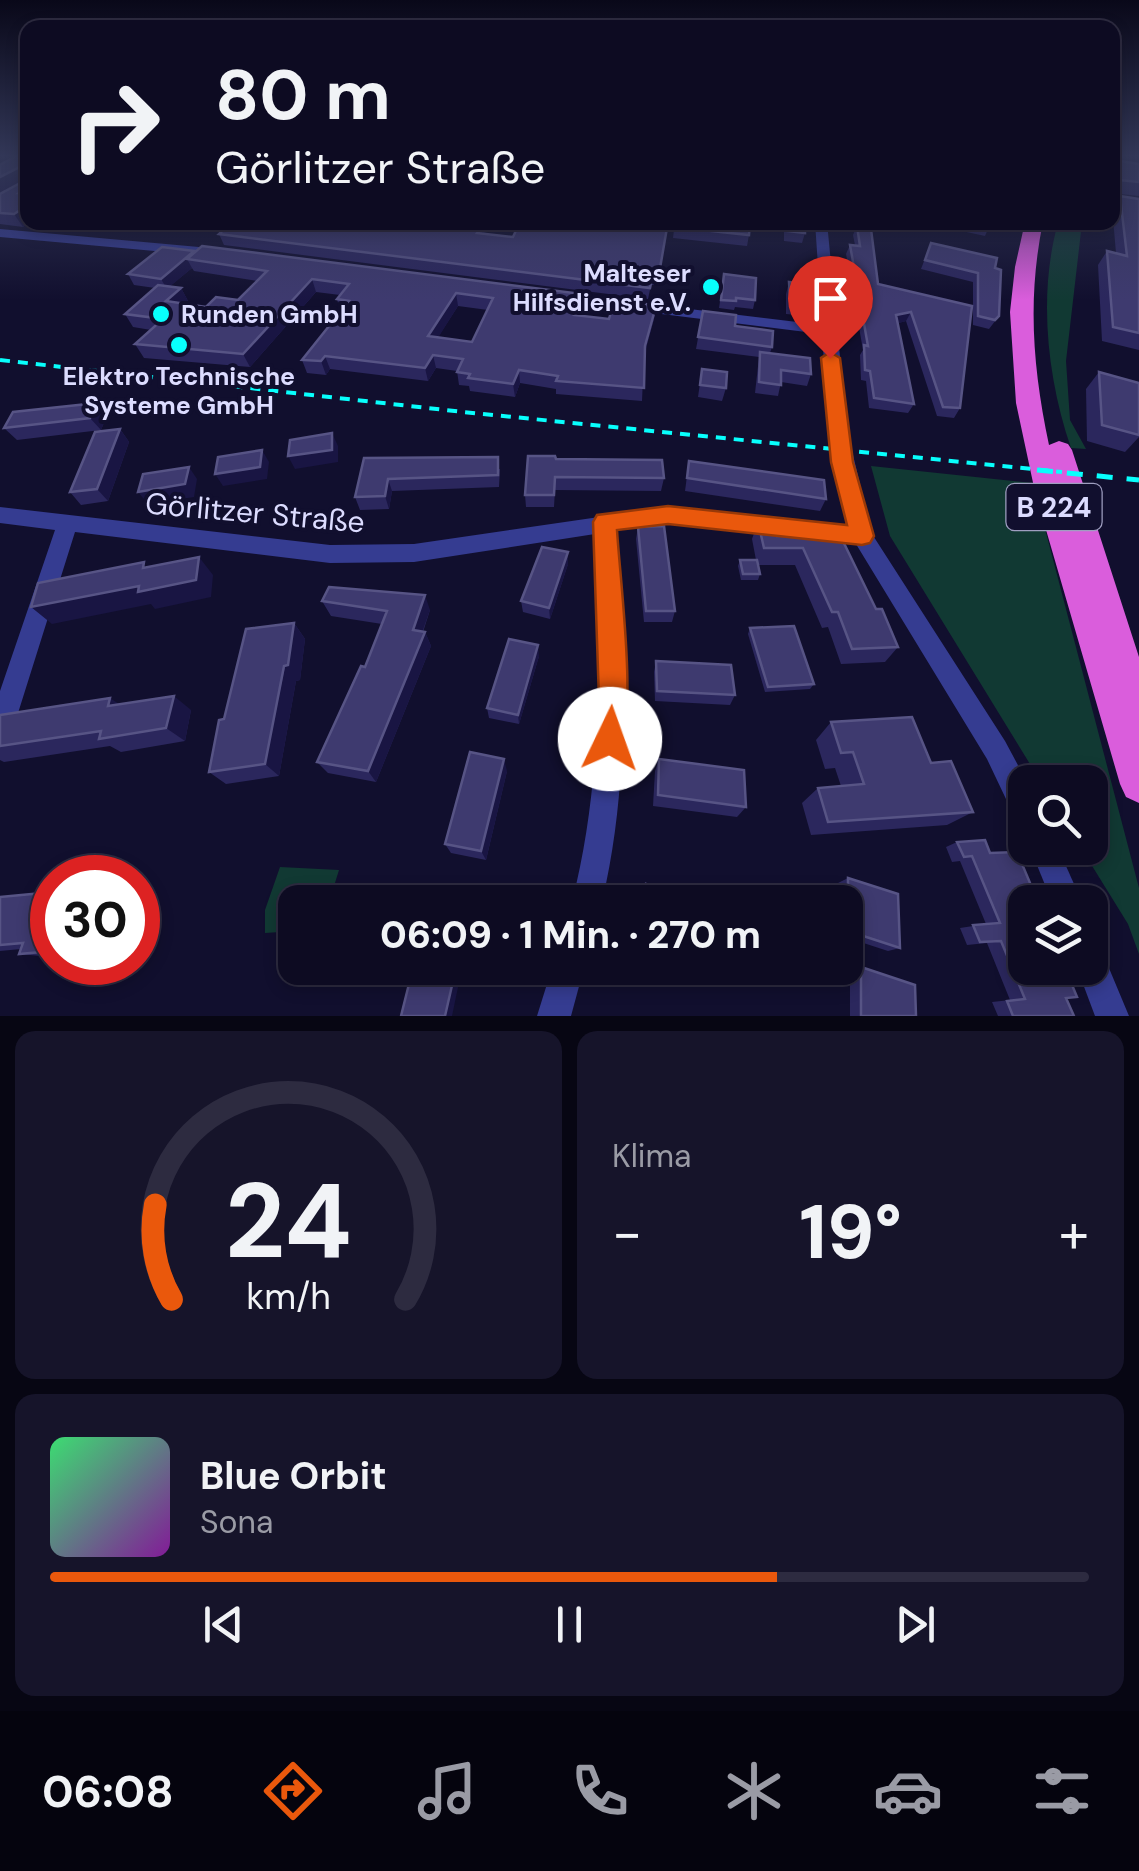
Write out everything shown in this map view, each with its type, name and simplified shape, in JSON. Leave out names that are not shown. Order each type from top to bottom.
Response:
[{"type":"highway","name":"B 224","points":[[1032,230],[1024,261],[1019,324],[1030,413],[1059,527],[1139,784]]},
{"type":"highway","name":"B 224","points":[[1047,230],[1040,266],[1038,330],[1050,417],[1080,530],[1139,706]]},
{"type":"street","points":[[822,230],[842,462],[862,536],[1008,774]]},
{"type":"street","points":[[0,233],[146,243],[235,255]]},
{"type":"street","points":[[536,294],[828,330]]},
{"type":"street","name":"Görlitzer Straße","points":[[0,515],[340,554],[414,552],[668,515],[862,536]]},
{"type":"street","points":[[592,885],[600,858],[613,700],[605,522]]},
{"type":"street","points":[[0,729],[68,524]]},
{"type":"street","points":[[554,1016],[563,985]]},
{"type":"street","points":[[1100,985],[1112,1016]]},
{"type":"green space","points":[[1056,230],[1081,230],[1066,361],[1070,420],[1086,449],[1071,448],[1051,365],[1047,307]]},
{"type":"green space","points":[[871,466],[1033,483],[1107,765],[1031,765],[890,536]]},
{"type":"green space","points":[[1108,770],[1139,888],[1139,954],[1128,924],[1108,892],[1108,885],[1104,885],[1092,865],[1108,865]]},
{"type":"green space","points":[[280,867],[339,870],[334,885],[278,885],[278,932],[265,933],[265,910]]},
{"type":"building","points":[[0,204],[20,204],[20,210],[14,214],[0,213]]},
{"type":"building","points":[[1121,204],[1139,204],[1139,333],[1113,327],[1107,251],[1127,256]]},
{"type":"building","points":[[223,230],[479,230],[477,233],[513,237],[516,230],[667,230],[659,274],[653,274],[650,288],[219,234]]},
{"type":"building","points":[[702,230],[749,230],[749,235]]},
{"type":"building","points":[[858,230],[871,230],[878,284],[972,306],[960,408],[943,407],[911,312],[896,315],[914,404],[874,398],[870,371],[865,370],[864,345],[868,346],[850,245],[860,246]]},
{"type":"building","points":[[931,243],[997,258],[995,268],[1001,270],[999,316],[995,320],[978,316],[978,273],[925,260]]},
{"type":"building","points":[[202,246],[582,294],[574,315],[609,319],[615,298],[656,306],[645,346],[644,388],[556,381],[558,376],[519,370],[513,384],[468,378],[470,374],[457,372],[463,359],[433,355],[425,368],[325,356],[321,361],[302,360],[349,301],[337,299],[349,284],[312,279],[243,354],[135,344],[163,319],[125,314],[158,285],[181,288],[166,301],[206,307],[216,297],[238,300],[267,271],[187,259]],"holes":[[[456,293],[493,298],[472,342],[428,336]]]},
{"type":"building","points":[[162,247],[194,251],[161,279],[128,274]]},
{"type":"building","points":[[724,274],[756,278],[755,300],[721,300]]},
{"type":"building","points":[[789,282],[809,284],[810,303],[790,301]]},
{"type":"building","points":[[703,311],[736,315],[735,326],[773,331],[772,347],[698,337]]},
{"type":"building","points":[[760,352],[810,358],[811,374],[781,370],[781,385],[759,382]]},
{"type":"building","points":[[702,369],[727,372],[726,388],[700,385]]},
{"type":"building","points":[[1099,372],[1139,383],[1139,435],[1102,425]]},
{"type":"building","points":[[97,403],[90,418],[4,428],[13,412]]},
{"type":"building","points":[[120,429],[97,489],[70,492],[95,432]]},
{"type":"building","points":[[332,433],[332,450],[288,456],[290,440]]},
{"type":"building","points":[[262,450],[260,467],[215,474],[218,457]]},
{"type":"building","points":[[528,456],[662,460],[664,478],[555,477],[554,495],[525,495]]},
{"type":"building","points":[[498,457],[498,475],[388,479],[385,496],[355,497],[364,458]]},
{"type":"building","points":[[689,461],[824,480],[826,499],[687,478]]},
{"type":"building","points":[[189,467],[185,484],[138,492],[143,474]]},
{"type":"building","points":[[758,522],[774,522],[777,536],[839,533],[876,609],[882,609],[898,647],[852,649],[838,612],[832,612],[803,548],[764,548]]},
{"type":"building","points":[[664,526],[675,611],[646,611],[638,527]]},
{"type":"building","points":[[542,547],[568,552],[549,608],[521,601]]},
{"type":"building","points":[[199,557],[196,580],[138,592],[139,586],[31,607],[38,583],[144,562],[143,568]]},
{"type":"building","points":[[740,560],[757,560],[760,574],[743,574]]},
{"type":"building","points":[[329,587],[425,595],[413,630],[425,632],[368,771],[317,762],[361,666],[365,667],[387,611],[322,601]]},
{"type":"building","points":[[294,623],[265,764],[209,772],[219,720],[224,719],[246,629]]},
{"type":"building","points":[[794,626],[814,684],[768,687],[750,628]]},
{"type":"building","points":[[509,639],[538,645],[518,715],[487,708]]},
{"type":"building","points":[[656,661],[731,665],[735,695],[657,691]]},
{"type":"building","points":[[174,696],[166,728],[99,739],[101,731],[0,746],[0,715],[110,698],[108,706]]},
{"type":"building","points":[[912,717],[931,763],[951,761],[973,812],[828,822],[818,788],[864,784],[853,752],[841,753],[831,722]]},
{"type":"building","points":[[470,752],[504,759],[481,851],[445,844]]},
{"type":"building","points":[[659,759],[744,770],[746,807],[658,795]]},
{"type":"building","points":[[985,840],[990,853],[1008,852],[1008,865],[1022,865],[1031,885],[1008,885],[1008,958],[1001,941],[980,942],[973,925],[1000,923],[972,856],[964,857],[957,842]]},
{"type":"building","points":[[848,878],[898,894],[900,948],[863,936],[863,885],[848,885]]},
{"type":"building","points":[[30,894],[30,953],[19,954],[23,943],[0,945],[0,897]]},
{"type":"building","points":[[863,968],[915,985],[916,1016],[861,1016]]},
{"type":"building","points":[[409,985],[452,985],[445,1016],[401,1016]]},
{"type":"building","points":[[1019,985],[1072,985],[1077,997],[1066,998],[1074,1016],[1013,1016],[1007,1001],[1025,999]]},
{"type":"railway","points":[[0,360],[463,412],[1062,472]]},
{"type":"railway","points":[[1037,470],[1139,480]]},
{"type":"place","name":"Malteser Hilfsdienst e.V.","points":[[711,287]]},
{"type":"place","name":"Runden GmbH","points":[[161,314]]},
{"type":"place","name":"Elektro Technische Systeme GmbH","points":[[179,345]]},
{"type":"route","points":[[610,739],[613,700],[605,522],[668,515],[862,536],[842,462],[830,358]]}]
